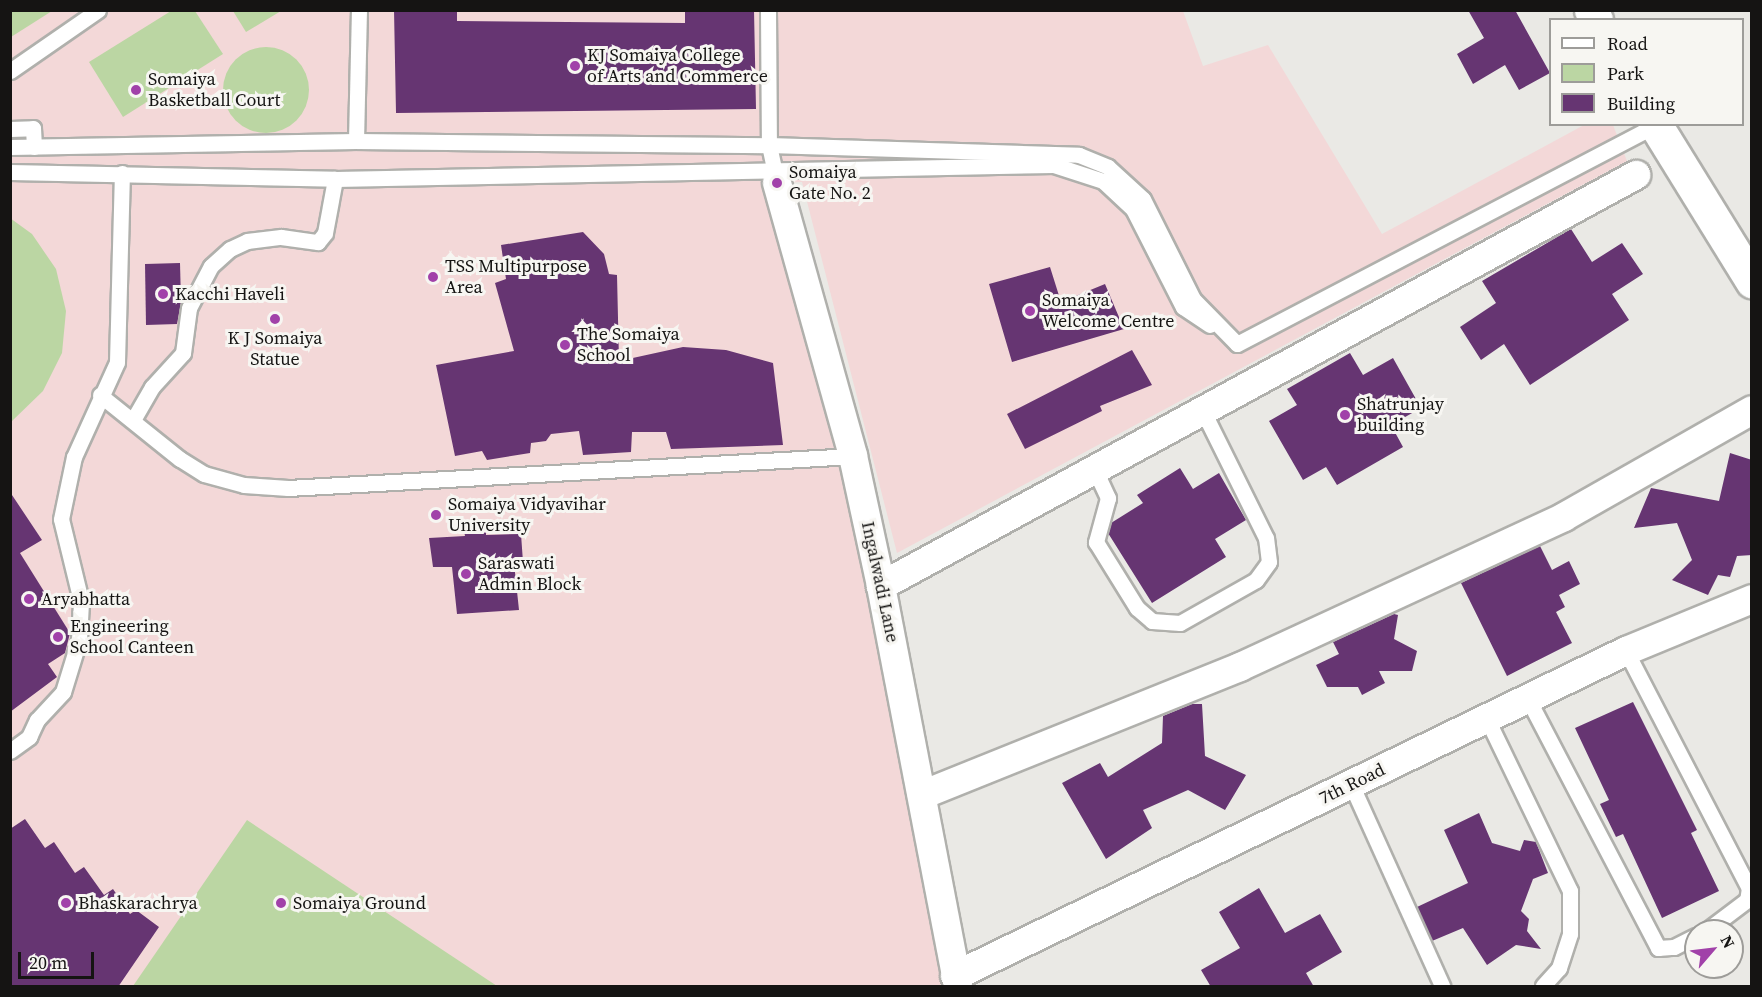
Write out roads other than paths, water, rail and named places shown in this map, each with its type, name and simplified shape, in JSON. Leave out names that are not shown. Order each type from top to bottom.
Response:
[{"type":"street","points":[[1657,126],[1752,281]]},
{"type":"street","points":[[881,586],[1636,175]]},
{"type":"street","name":"Ingalwadi Lane","points":[[775,177],[852,456],[881,586],[956,981]]},
{"type":"street","points":[[922,795],[1240,667],[1564,517],[1752,410]]},
{"type":"street","name":"7th Road","points":[[956,981],[1626,651],[1752,599]]},
{"type":"lane","points":[[10,71],[98,10]]},
{"type":"lane","points":[[356,141],[359,10]]},
{"type":"lane","points":[[768,10],[769,145],[775,177]]},
{"type":"lane","points":[[1237,344],[1654,126]]},
{"type":"lane","points":[[10,129],[33,128],[34,147]]},
{"type":"lane","points":[[10,147],[356,141],[769,145],[1054,152],[1089,159],[1108,167],[1143,199],[1193,299],[1237,344]]},
{"type":"lane","points":[[10,172],[335,179],[775,177],[1054,165],[1078,170],[1103,181],[1133,209],[1183,307],[1237,344]]},
{"type":"lane","points":[[10,751],[28,737],[37,720],[63,692],[74,664],[81,626],[81,601],[61,519],[74,457],[100,395],[114,377],[117,362],[122,174]]},
{"type":"lane","points":[[133,420],[152,387],[183,353],[189,308],[211,266],[230,249],[247,241],[281,237],[318,242],[325,233],[335,179]]},
{"type":"lane","points":[[100,395],[204,474],[244,485],[288,488],[852,456]]},
{"type":"lane","points":[[1095,470],[1108,498],[1096,543],[1137,608],[1152,621],[1180,623],[1256,579],[1269,562],[1266,538],[1203,411]]},
{"type":"lane","points":[[1626,651],[1749,888],[1747,900],[1722,919]]},
{"type":"lane","points":[[1528,699],[1658,948],[1674,947],[1684,942]]},
{"type":"lane","points":[[1487,719],[1570,891],[1570,934],[1559,968],[1543,987]]},
{"type":"lane","points":[[1352,784],[1442,987]]},
{"type":"place","name":"KJ Somaiya College of Arts and Commerce","points":[[575,66]]},
{"type":"place","name":"Somaiya Basketball Court","points":[[136,90]]},
{"type":"place","name":"Somaiya Gate No. 2","points":[[777,183]]},
{"type":"place","name":"TSS Multipurpose Area","points":[[433,277]]},
{"type":"place","name":"Kacchi Haveli","points":[[163,294]]},
{"type":"place","name":"Somaiya Welcome Centre","points":[[1030,311]]},
{"type":"place","name":"K J Somaiya Statue","points":[[275,319]]},
{"type":"place","name":"The Somaiya School","points":[[565,345]]},
{"type":"place","name":"Shatrunjay building","points":[[1345,415]]},
{"type":"place","name":"Somaiya Vidyavihar University","points":[[436,515]]},
{"type":"place","name":"Saraswati Admin Block","points":[[466,574]]},
{"type":"place","name":"Aryabhatta","points":[[29,599]]},
{"type":"place","name":"Engineering School Canteen","points":[[58,637]]},
{"type":"place","name":"Bhaskarachrya","points":[[66,903]]},
{"type":"place","name":"Somaiya Ground","points":[[281,903]]}]
